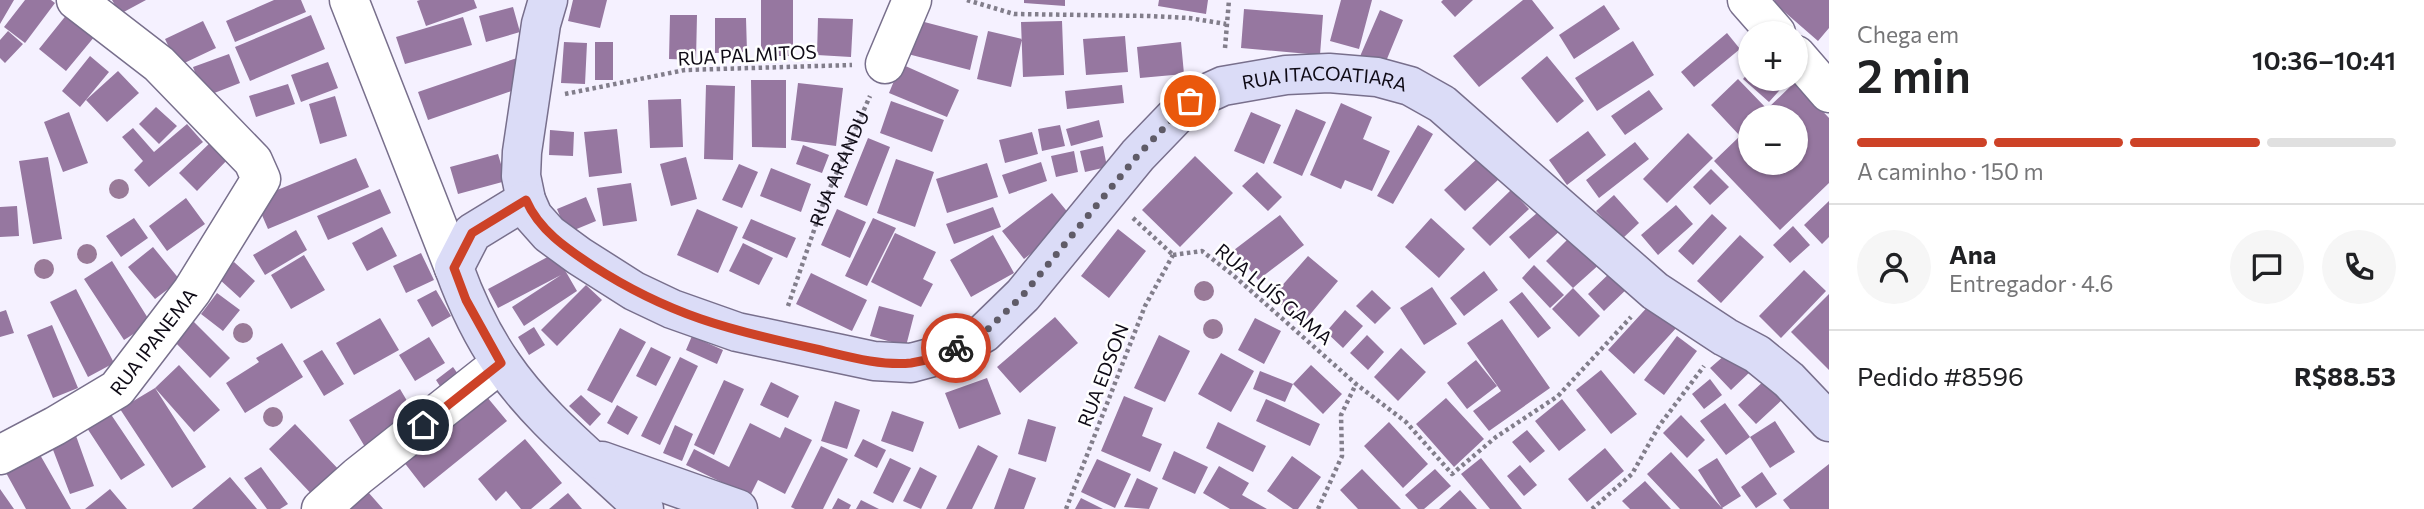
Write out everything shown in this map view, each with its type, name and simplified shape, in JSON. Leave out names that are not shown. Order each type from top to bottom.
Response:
[{"type":"street","name":"RUA IPANEMA","points":[[0,455],[117,389],[192,291],[261,179],[253,161],[159,64],[76,0]]},
{"type":"street","points":[[349,0],[466,300],[501,363],[531,400],[644,509]]},
{"type":"street","points":[[454,268],[472,233],[526,200],[521,176],[522,152],[541,24],[548,0]]},
{"type":"street","points":[[885,64],[912,0]]},
{"type":"street","points":[[1747,0],[1765,21]]},
{"type":"street","points":[[1808,69],[1829,93]]},
{"type":"street","name":"RUA ITACOATIARA","points":[[526,200],[533,216],[549,234],[634,292],[671,309],[710,323],[778,341],[874,361],[911,363],[948,353],[984,333],[1023,295],[1138,155],[1190,101],[1223,86],[1286,75],[1329,73],[1377,76],[1410,86],[1442,104],[1656,291],[1725,337],[1757,354],[1789,380],[1829,422]]},
{"type":"street","points":[[321,509],[358,476],[501,363]]},
{"type":"street","points":[[589,457],[738,509]]},
{"type":"path","points":[[967,0],[1014,14],[1150,16],[1226,24]]},
{"type":"path","points":[[1223,86],[1229,0]]},
{"type":"path","name":"RUA PALMITOS","points":[[530,100],[685,70],[885,64]]},
{"type":"path","name":"RUA ARANDU","points":[[778,341],[823,204],[885,64]]},
{"type":"path","points":[[1106,193],[1173,256]]},
{"type":"path","name":"RUA LUÍS GAMA","points":[[1173,256],[1202,251],[1356,384]]},
{"type":"path","name":"RUA EDSON","points":[[1066,509],[1144,306],[1173,256]]},
{"type":"path","points":[[1318,509],[1342,456],[1341,415],[1356,384],[1406,422],[1452,474],[1496,437],[1558,396],[1656,291]]},
{"type":"path","points":[[1592,509],[1632,474],[1658,426],[1725,337]]},
{"type":"building","points":[[0,0],[14,0],[0,24]]},
{"type":"building","points":[[25,0],[51,0],[55,3],[25,43],[4,27]]},
{"type":"building","points":[[112,0],[146,0],[120,14]]},
{"type":"building","points":[[274,0],[301,0],[306,12],[235,42],[226,21]]},
{"type":"building","points":[[474,0],[477,8],[426,26],[417,1]]},
{"type":"building","points":[[573,0],[607,0],[600,28],[568,21]]},
{"type":"building","points":[[761,0],[793,0],[793,56],[761,56]]},
{"type":"building","points":[[1024,0],[1065,0],[1065,6],[1024,3]]},
{"type":"building","points":[[1159,0],[1208,0],[1206,14],[1158,6]]},
{"type":"building","points":[[1341,0],[1372,0],[1359,49],[1330,41]]},
{"type":"building","points":[[1473,0],[1455,17],[1441,2]]},
{"type":"building","points":[[1523,0],[1532,0],[1554,28],[1479,87],[1453,56]]},
{"type":"building","points":[[1829,0],[1829,28],[1818,41],[1808,32],[1808,21],[1795,21],[1773,2]]},
{"type":"building","points":[[1604,5],[1620,29],[1574,59],[1559,35]]},
{"type":"building","points":[[513,7],[520,32],[486,42],[479,16]]},
{"type":"building","points":[[1244,9],[1323,15],[1320,55],[1241,48]]},
{"type":"building","points":[[1380,10],[1403,20],[1382,71],[1358,61]]},
{"type":"building","points":[[68,13],[95,36],[66,71],[39,49]]},
{"type":"building","points":[[311,15],[325,49],[250,81],[235,47]]},
{"type":"building","points":[[670,15],[697,15],[696,60],[669,59]]},
{"type":"building","points":[[463,17],[472,45],[405,64],[396,37]]},
{"type":"building","points":[[715,18],[746,18],[747,52],[715,53]]},
{"type":"building","points":[[818,18],[853,19],[851,57],[817,55]]},
{"type":"building","points":[[909,18],[978,36],[970,70],[900,52]]},
{"type":"building","points":[[203,21],[216,48],[178,66],[165,39]]},
{"type":"building","points":[[1062,21],[1064,75],[1023,77],[1021,22]]},
{"type":"building","points":[[8,31],[23,44],[5,63],[0,58],[0,40]]},
{"type":"building","points":[[988,31],[1022,39],[1011,87],[977,79]]},
{"type":"building","points":[[1727,33],[1738,47],[1738,51],[1694,87],[1681,72]]},
{"type":"building","points":[[1125,36],[1128,72],[1086,75],[1083,39]]},
{"type":"building","points":[[1633,41],[1654,75],[1597,111],[1575,78]]},
{"type":"building","points":[[564,42],[587,43],[585,84],[561,83]]},
{"type":"building","points":[[595,42],[613,42],[613,80],[595,80]]},
{"type":"building","points":[[1181,42],[1184,74],[1140,78],[1137,47]]},
{"type":"building","points":[[229,54],[240,83],[204,97],[193,67]]},
{"type":"building","points":[[90,56],[109,72],[80,107],[62,91]]},
{"type":"building","points":[[1547,56],[1584,101],[1557,123],[1521,78]]},
{"type":"building","points":[[520,57],[529,85],[428,120],[418,92]]},
{"type":"building","points":[[328,62],[338,88],[301,102],[291,75]]},
{"type":"building","points":[[901,64],[959,90],[947,117],[889,93]]},
{"type":"building","points":[[118,71],[139,93],[107,122],[86,100]]},
{"type":"building","points":[[1738,79],[1738,91],[1750,91],[1763,105],[1738,105],[1738,134],[1711,105]]},
{"type":"building","points":[[751,80],[786,80],[786,148],[752,147]]},
{"type":"building","points":[[798,83],[843,88],[836,146],[791,140]]},
{"type":"building","points":[[288,84],[295,104],[256,117],[249,96]]},
{"type":"building","points":[[706,85],[735,86],[733,160],[704,159]]},
{"type":"building","points":[[1122,85],[1124,103],[1067,109],[1065,91]]},
{"type":"building","points":[[1649,90],[1663,109],[1625,135],[1611,116]]},
{"type":"building","points":[[1757,91],[1779,91],[1769,102]]},
{"type":"building","points":[[1786,91],[1804,91],[1829,118],[1829,183],[1780,230],[1714,161],[1738,138],[1738,175],[1808,175],[1808,105],[1771,105]]},
{"type":"building","points":[[335,96],[347,136],[320,144],[309,104]]},
{"type":"building","points":[[681,99],[683,147],[650,148],[648,100]]},
{"type":"building","points":[[891,101],[944,120],[932,152],[880,133]]},
{"type":"building","points":[[1341,103],[1372,117],[1363,139],[1390,151],[1372,191],[1345,180],[1341,189],[1310,175]]},
{"type":"building","points":[[156,107],[177,126],[159,144],[139,124]]},
{"type":"building","points":[[1296,109],[1326,122],[1302,176],[1273,163]]},
{"type":"building","points":[[69,112],[88,163],[63,172],[44,122]]},
{"type":"building","points":[[1251,112],[1281,125],[1264,164],[1234,151]]},
{"type":"building","points":[[1099,120],[1103,137],[1071,146],[1066,129]]},
{"type":"building","points":[[187,124],[203,142],[149,187],[134,170],[143,161],[122,137],[133,128],[154,152]]},
{"type":"building","points":[[1060,125],[1065,146],[1042,151],[1038,129]]},
{"type":"building","points":[[1418,125],[1433,134],[1393,204],[1377,196]]},
{"type":"building","points":[[617,129],[622,173],[589,177],[584,132]]},
{"type":"building","points":[[550,130],[574,132],[573,156],[549,155]]},
{"type":"building","points":[[1588,131],[1606,155],[1567,185],[1549,160]]},
{"type":"building","points":[[1032,132],[1038,154],[1005,163],[999,140]]},
{"type":"building","points":[[1688,133],[1713,158],[1667,203],[1643,179]]},
{"type":"building","points":[[215,138],[232,155],[197,191],[179,173]]},
{"type":"building","points":[[868,138],[890,147],[867,206],[844,197]]},
{"type":"building","points":[[1635,142],[1649,159],[1599,198],[1586,180]]},
{"type":"building","points":[[803,145],[829,155],[822,173],[796,164]]},
{"type":"building","points":[[1103,146],[1107,167],[1085,172],[1080,151]]},
{"type":"building","points":[[1074,151],[1078,172],[1056,177],[1051,156]]},
{"type":"building","points":[[498,154],[506,181],[458,194],[450,167]]},
{"type":"building","points":[[1195,156],[1233,193],[1180,247],[1142,210]]},
{"type":"building","points":[[1480,156],[1500,178],[1465,211],[1444,190]]},
{"type":"building","points":[[48,157],[62,239],[33,244],[19,161]]},
{"type":"building","points":[[686,157],[697,199],[671,206],[660,164]]},
{"type":"building","points":[[356,158],[369,187],[268,229],[255,199]]},
{"type":"building","points":[[896,159],[934,172],[915,227],[877,213]]},
{"type":"building","points":[[1041,162],[1047,181],[1009,194],[1002,175]]},
{"type":"building","points":[[987,163],[998,197],[947,213],[936,179]]},
{"type":"building","points":[[739,164],[758,172],[742,208],[722,200]]},
{"type":"building","points":[[771,168],[811,184],[801,212],[760,196]]},
{"type":"building","points":[[1711,169],[1729,187],[1710,205],[1693,187]]},
{"type":"building","points":[[1257,172],[1282,197],[1268,211],[1242,186]]},
{"type":"building","points":[[631,183],[637,221],[603,226],[597,188]]},
{"type":"building","points":[[380,189],[391,213],[328,240],[317,216]]},
{"type":"building","points":[[1511,190],[1529,209],[1490,246],[1472,228]]},
{"type":"building","points":[[1052,193],[1074,220],[1024,259],[1002,231]]},
{"type":"building","points":[[1614,195],[1639,223],[1622,239],[1596,211]]},
{"type":"building","points":[[586,197],[596,221],[567,233],[557,209]]},
{"type":"building","points":[[186,198],[205,224],[167,251],[149,226]]},
{"type":"building","points":[[1829,201],[1829,237],[1822,244],[1804,225]]},
{"type":"building","points":[[1676,205],[1693,224],[1658,255],[1641,235]]},
{"type":"building","points":[[17,206],[19,236],[0,237],[0,207]]},
{"type":"building","points":[[993,207],[1001,227],[954,244],[946,224]]},
{"type":"building","points":[[1544,207],[1563,228],[1529,259],[1509,237]]},
{"type":"building","points":[[697,209],[738,227],[718,273],[677,255]]},
{"type":"building","points":[[837,209],[866,222],[850,258],[821,245]]},
{"type":"building","points":[[1712,214],[1727,228],[1693,265],[1678,251]]},
{"type":"building","points":[[1280,215],[1304,245],[1258,280],[1234,250]]},
{"type":"building","points":[[134,218],[148,238],[121,257],[106,236]]},
{"type":"building","points":[[873,218],[896,228],[867,286],[845,276]]},
{"type":"building","points":[[1431,218],[1465,249],[1439,278],[1405,247]]},
{"type":"building","points":[[751,219],[796,238],[787,258],[742,238]]},
{"type":"building","points":[[1793,226],[1810,245],[1790,263],[1773,245]]},
{"type":"building","points":[[382,227],[397,256],[367,271],[352,243]]},
{"type":"building","points":[[1118,229],[1146,251],[1109,298],[1081,276]]},
{"type":"building","points":[[296,230],[307,250],[265,275],[253,255]]},
{"type":"building","points":[[895,233],[936,252],[923,279],[933,284],[921,307],[871,282]]},
{"type":"building","points":[[1573,234],[1602,262],[1573,288],[1546,261]]},
{"type":"building","points":[[993,235],[1014,273],[971,297],[950,260]]},
{"type":"building","points":[[1740,235],[1764,257],[1721,303],[1697,281]]},
{"type":"building","points":[[743,243],[773,258],[759,285],[729,271]]},
{"type":"building","points":[[153,247],[180,280],[155,299],[128,267]]},
{"type":"building","points":[[421,253],[434,280],[406,293],[393,266]]},
{"type":"building","points":[[555,253],[577,291],[524,326],[512,307],[561,275],[498,308],[488,289]]},
{"type":"building","points":[[304,255],[325,290],[291,309],[271,275]]},
{"type":"building","points":[[1308,256],[1338,281],[1303,323],[1272,297]]},
{"type":"building","points":[[112,261],[151,323],[124,340],[84,279]]},
{"type":"building","points":[[234,262],[255,281],[240,298],[219,279]]},
{"type":"building","points":[[1534,265],[1564,295],[1550,308],[1522,278]]},
{"type":"building","points":[[1615,268],[1631,285],[1604,311],[1588,294]]},
{"type":"building","points":[[1804,270],[1826,291],[1781,338],[1759,316]]},
{"type":"building","points":[[1484,271],[1498,290],[1464,316],[1450,298]]},
{"type":"building","points":[[811,273],[867,300],[852,331],[796,304]]},
{"type":"building","points":[[586,285],[602,300],[557,346],[541,330]]},
{"type":"building","points":[[1432,287],[1457,324],[1424,345],[1400,308]]},
{"type":"building","points":[[1573,288],[1600,316],[1579,337],[1552,309]]},
{"type":"building","points":[[76,289],[114,363],[88,377],[50,302]]},
{"type":"building","points":[[436,290],[451,316],[432,327],[417,300]]},
{"type":"building","points":[[1372,290],[1391,308],[1375,324],[1356,306]]},
{"type":"building","points":[[1522,292],[1551,328],[1538,338],[1509,302]]},
{"type":"building","points":[[217,293],[240,310],[223,331],[201,314]]},
{"type":"building","points":[[1829,294],[1829,370],[1791,332]]},
{"type":"building","points":[[1652,302],[1678,326],[1634,374],[1608,350]]},
{"type":"building","points":[[879,306],[914,315],[906,346],[870,336]]},
{"type":"building","points":[[6,310],[14,333],[0,337],[0,312]]},
{"type":"building","points":[[1345,310],[1363,326],[1343,348],[1326,332]]},
{"type":"building","points":[[1055,317],[1078,343],[1020,393],[997,367]]},
{"type":"building","points":[[380,318],[399,350],[354,375],[336,343]]},
{"type":"building","points":[[1255,318],[1281,331],[1264,364],[1238,350]]},
{"type":"building","points":[[1502,319],[1550,388],[1489,431],[1473,411],[1501,391],[1467,343]]},
{"type":"building","points":[[193,321],[230,358],[210,378],[173,340]]},
{"type":"building","points":[[52,325],[78,388],[53,398],[27,335]]},
{"type":"building","points":[[534,327],[545,345],[529,355],[518,337]]},
{"type":"building","points":[[620,328],[646,342],[612,403],[587,390]]},
{"type":"building","points":[[1159,335],[1190,351],[1165,402],[1134,388]]},
{"type":"building","points":[[1367,335],[1384,352],[1368,370],[1350,353]]},
{"type":"building","points":[[692,336],[723,350],[717,364],[686,350]]},
{"type":"building","points":[[1677,336],[1697,351],[1664,395],[1644,380]]},
{"type":"building","points":[[429,337],[445,363],[415,381],[399,355]]},
{"type":"building","points":[[282,343],[303,377],[245,413],[226,383],[259,362],[256,358]]},
{"type":"building","points":[[651,347],[671,357],[656,386],[636,376]]},
{"type":"building","points":[[1401,348],[1426,372],[1398,401],[1374,377]]},
{"type":"building","points":[[1732,349],[1751,371],[1731,390],[1710,368]]},
{"type":"building","points":[[322,350],[344,384],[324,396],[303,361]]},
{"type":"building","points":[[1221,353],[1254,371],[1231,412],[1198,394]]},
{"type":"building","points":[[680,357],[698,366],[660,445],[641,436]]},
{"type":"building","points":[[1476,360],[1497,386],[1467,409],[1447,383]]},
{"type":"building","points":[[179,365],[220,410],[194,432],[155,388]]},
{"type":"building","points":[[1311,365],[1342,394],[1323,414],[1293,384]]},
{"type":"building","points":[[453,367],[463,381],[445,394],[436,380]]},
{"type":"building","points":[[1601,370],[1637,414],[1611,434],[1576,390]]},
{"type":"building","points":[[1260,371],[1293,384],[1285,402],[1253,389]]},
{"type":"building","points":[[987,378],[1001,414],[959,429],[945,393]]},
{"type":"building","points":[[1710,379],[1722,395],[1704,409],[1692,394]]},
{"type":"building","points":[[1766,379],[1784,398],[1756,424],[1738,405]]},
{"type":"building","points":[[724,380],[744,389],[714,455],[694,445]]},
{"type":"building","points":[[771,382],[799,396],[788,418],[760,405]]},
{"type":"building","points":[[155,388],[206,467],[172,488],[120,409]]},
{"type":"building","points":[[400,389],[416,416],[365,447],[349,420]]},
{"type":"building","points":[[482,391],[507,421],[424,488],[400,457]]},
{"type":"building","points":[[581,395],[601,414],[590,426],[569,406]]},
{"type":"building","points":[[1124,396],[1153,408],[1142,436],[1162,444],[1150,472],[1101,451]]},
{"type":"building","points":[[1446,398],[1484,439],[1454,467],[1416,424]]},
{"type":"building","points":[[1266,399],[1320,424],[1310,446],[1256,421]]},
{"type":"building","points":[[1562,399],[1586,430],[1559,451],[1535,421]]},
{"type":"building","points":[[835,401],[860,410],[847,449],[821,441]]},
{"type":"building","points":[[1725,403],[1750,437],[1726,455],[1700,421]]},
{"type":"building","points":[[617,405],[638,417],[628,435],[607,423]]},
{"type":"building","points":[[892,411],[924,422],[913,452],[881,441]]},
{"type":"building","points":[[110,413],[145,465],[121,480],[87,428]]},
{"type":"building","points":[[1681,415],[1705,440],[1687,458],[1663,433]]},
{"type":"building","points":[[1028,419],[1056,427],[1046,462],[1018,454]]},
{"type":"building","points":[[1775,421],[1795,452],[1770,468],[1750,437]]},
{"type":"building","points":[[1218,422],[1266,446],[1253,472],[1206,448]]},
{"type":"building","points":[[1389,422],[1428,464],[1403,488],[1364,446]]},
{"type":"building","points":[[750,423],[780,438],[785,427],[812,440],[785,494],[758,480],[750,496],[686,465],[694,449],[729,467]]},
{"type":"building","points":[[295,424],[344,475],[318,501],[269,449]]},
{"type":"building","points":[[675,425],[693,434],[682,461],[663,453]]},
{"type":"building","points":[[1527,430],[1545,451],[1530,463],[1512,442]]},
{"type":"building","points":[[75,433],[94,486],[70,494],[50,442]]},
{"type":"building","points":[[525,439],[562,483],[531,509],[521,509],[506,491],[496,501],[478,479]]},
{"type":"building","points":[[863,439],[886,450],[877,468],[854,456]]},
{"type":"building","points":[[978,445],[998,456],[972,509],[946,509]]},
{"type":"building","points":[[821,446],[848,459],[823,509],[795,509],[791,507]]},
{"type":"building","points":[[1605,448],[1624,471],[1587,502],[1568,479]]},
{"type":"building","points":[[1174,451],[1208,467],[1195,494],[1162,479]]},
{"type":"building","points":[[1671,452],[1723,509],[1680,509],[1647,474]]},
{"type":"building","points":[[39,453],[71,509],[26,509],[5,471]]},
{"type":"building","points":[[1292,456],[1321,477],[1298,509],[1293,509],[1267,491]]},
{"type":"building","points":[[890,458],[911,468],[893,503],[873,493]]},
{"type":"building","points":[[1481,458],[1522,509],[1490,509],[1461,474]]},
{"type":"building","points":[[1717,458],[1741,496],[1722,508],[1698,470]]},
{"type":"building","points":[[1097,459],[1131,474],[1115,508],[1081,492]]},
{"type":"building","points":[[1829,464],[1829,509],[1790,509],[1783,500]]},
{"type":"building","points":[[1520,465],[1537,485],[1524,496],[1507,476]]},
{"type":"building","points":[[1219,466],[1249,483],[1242,495],[1267,509],[1230,509],[1203,493]]},
{"type":"building","points":[[261,467],[288,504],[280,509],[267,509],[244,478]]},
{"type":"building","points":[[920,467],[937,476],[921,509],[903,501]]},
{"type":"building","points":[[1009,468],[1036,478],[1024,509],[994,509]]},
{"type":"building","points":[[1362,469],[1401,509],[1358,509],[1340,490]]},
{"type":"building","points":[[1435,469],[1451,486],[1424,509],[1418,509],[1405,495]]},
{"type":"building","points":[[1762,472],[1777,494],[1756,508],[1741,487]]},
{"type":"building","points":[[230,477],[257,509],[192,509],[206,497]]},
{"type":"building","points":[[1137,478],[1158,488],[1149,509],[1124,507]]},
{"type":"building","points":[[1645,481],[1671,509],[1630,509],[1622,501]]},
{"type":"building","points":[[0,489],[14,509],[0,509]]},
{"type":"building","points":[[110,489],[127,509],[85,509]]},
{"type":"building","points":[[1460,490],[1477,509],[1439,509]]},
{"type":"building","points":[[368,492],[383,509],[348,509]]},
{"type":"building","points":[[568,493],[582,509],[549,509]]},
{"type":"building","points":[[838,498],[851,505],[849,509],[832,509]]},
{"type":"building","points":[[1081,498],[1103,509],[1075,509]]},
{"type":"building","points":[[861,500],[879,509],[856,509]]},
{"type":"way so far","points":[[956,348],[984,333],[1023,295],[1138,155],[1190,101]]},
{"type":"route","points":[[423,425],[501,363],[466,300],[454,268],[472,233],[526,200],[533,216],[549,234],[579,256],[634,292],[710,323],[737,332],[874,361],[911,363],[948,353],[956,348]]}]
